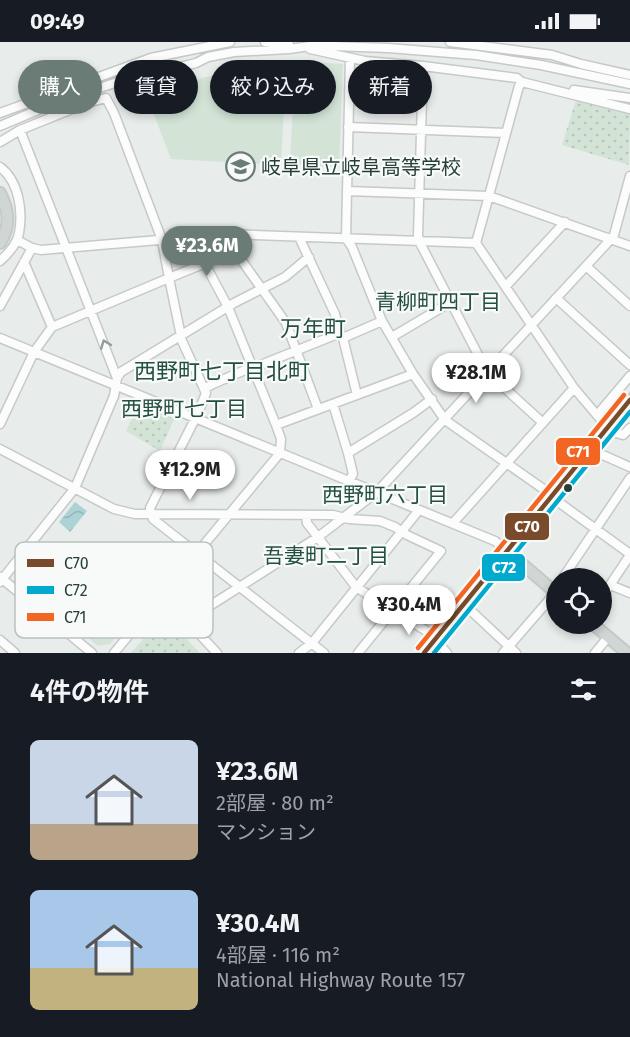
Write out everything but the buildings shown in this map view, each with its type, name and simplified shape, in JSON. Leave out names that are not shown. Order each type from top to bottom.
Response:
[{"type":"highway","points":[[555,498],[596,452],[630,400]]},
{"type":"highway","points":[[424,653],[438,647],[610,430],[630,410]]},
{"type":"highway","points":[[438,647],[510,554]]},
{"type":"main road","points":[[0,193],[8,215],[5,235],[0,243]]},
{"type":"main road","points":[[510,554],[546,583]]},
{"type":"main road","points":[[605,634],[627,653]]},
{"type":"street","points":[[0,113],[151,58],[230,42]]},
{"type":"street","points":[[265,42],[368,60]]},
{"type":"street","points":[[450,42],[552,55],[630,75]]},
{"type":"street","points":[[0,126],[57,102],[139,75],[153,74],[196,63],[207,57],[310,46],[388,48],[476,55],[541,64],[630,84]]},
{"type":"street","points":[[350,58],[346,238],[352,247],[382,321],[413,374],[445,420],[630,554],[612,582]]},
{"type":"street","points":[[432,67],[517,78],[522,82],[630,109]]},
{"type":"street","points":[[476,243],[522,82]]},
{"type":"street","points":[[562,92],[577,90],[630,98]]},
{"type":"street","points":[[0,142],[20,130],[87,103],[106,98],[114,113],[162,240],[180,336],[206,393],[150,508],[153,519],[182,542]]},
{"type":"street","points":[[422,114],[419,241],[487,372],[543,423]]},
{"type":"street","points":[[348,127],[506,133]]},
{"type":"street","points":[[20,130],[92,311],[116,382]]},
{"type":"street","points":[[0,167],[10,178],[20,200],[19,234],[9,253],[0,261]]},
{"type":"street","points":[[213,603],[318,537],[377,492],[611,239],[630,176]]},
{"type":"street","points":[[347,191],[489,196],[630,246]]},
{"type":"street","points":[[506,286],[565,222]]},
{"type":"street","points":[[17,240],[41,250],[218,234],[476,243]]},
{"type":"street","points":[[236,234],[235,251],[286,323],[318,409]]},
{"type":"street","points":[[299,237],[335,314],[357,395]]},
{"type":"street","points":[[476,243],[574,388],[610,430],[623,435],[630,428]]},
{"type":"street","points":[[0,306],[32,248]]},
{"type":"street","points":[[0,424],[34,351],[52,327],[235,251]]},
{"type":"street","points":[[31,542],[75,488],[114,396],[116,382],[122,372],[228,307],[285,277],[309,258]]},
{"type":"street","points":[[24,262],[52,327]]},
{"type":"street","points":[[205,264],[228,307],[281,438],[280,453],[207,542]]},
{"type":"street","points":[[586,266],[630,306]]},
{"type":"street","points":[[556,298],[630,365]]},
{"type":"street","points":[[392,337],[451,302]]},
{"type":"street","points":[[204,389],[296,351],[382,321]]},
{"type":"street","points":[[0,338],[116,382],[195,418],[495,541],[510,554]]},
{"type":"street","points":[[276,425],[413,374]]},
{"type":"street","points":[[597,415],[630,376]]},
{"type":"street","points":[[453,524],[574,388]]},
{"type":"street","points":[[348,453],[432,399]]},
{"type":"street","points":[[333,404],[353,474],[350,482]]},
{"type":"street","points":[[0,448],[114,509],[135,514],[333,515],[349,519],[380,521],[441,551],[358,653]]},
{"type":"street","points":[[596,452],[630,467]]},
{"type":"street","points":[[569,568],[630,478]]},
{"type":"street","points":[[299,653],[312,643],[419,510]]},
{"type":"street","points":[[306,515],[307,523],[356,587],[428,632],[438,647]]},
{"type":"street","points":[[15,562],[1,579],[15,590]]},
{"type":"street","points":[[213,566],[324,653]]},
{"type":"street","points":[[612,586],[630,593]]},
{"type":"street","points":[[468,608],[509,651],[546,604]]},
{"type":"street","points":[[595,653],[608,637]]},
{"type":"street","points":[[74,638],[92,653]]},
{"type":"street","points":[[114,653],[126,638]]},
{"type":"street","points":[[202,638],[217,653]]},
{"type":"street","points":[[1,645],[15,653]]},
{"type":"green space","points":[[336,64],[343,64],[339,167],[290,165],[292,114],[336,114]]},
{"type":"green space","points":[[210,77],[210,114],[284,114],[281,165],[171,159],[154,114],[198,114],[198,79]]},
{"type":"green space","points":[[576,100],[630,114],[629,165],[562,145]]},
{"type":"green space","points":[[140,402],[174,419],[160,451],[126,431]]},
{"type":"green space","points":[[88,638],[115,638],[110,644],[98,646]]},
{"type":"green space","points":[[144,638],[186,638],[200,653],[131,653]]},
{"type":"water","points":[[75,502],[87,511],[70,532],[59,522]]},
{"type":"transit line","name":"C71","points":[[418,648],[624,395]]},
{"type":"transit line","name":"C70","points":[[424,653],[630,400]]},
{"type":"transit line","name":"C72","points":[[434,653],[630,412]]},
{"type":"place","name":"岐阜県立岐阜高等学校","points":[[240,167]]},
{"type":"district","name":"青柳町四丁目","points":[[438,302]]},
{"type":"district","name":"万年町","points":[[313,328]]},
{"type":"district","name":"西野町七丁目北町","points":[[222,371]]},
{"type":"district","name":"西野町七丁目","points":[[184,409]]},
{"type":"district","name":"西野町六丁目","points":[[385,495]]},
{"type":"district","name":"吾妻町二丁目","points":[[326,556]]}]
